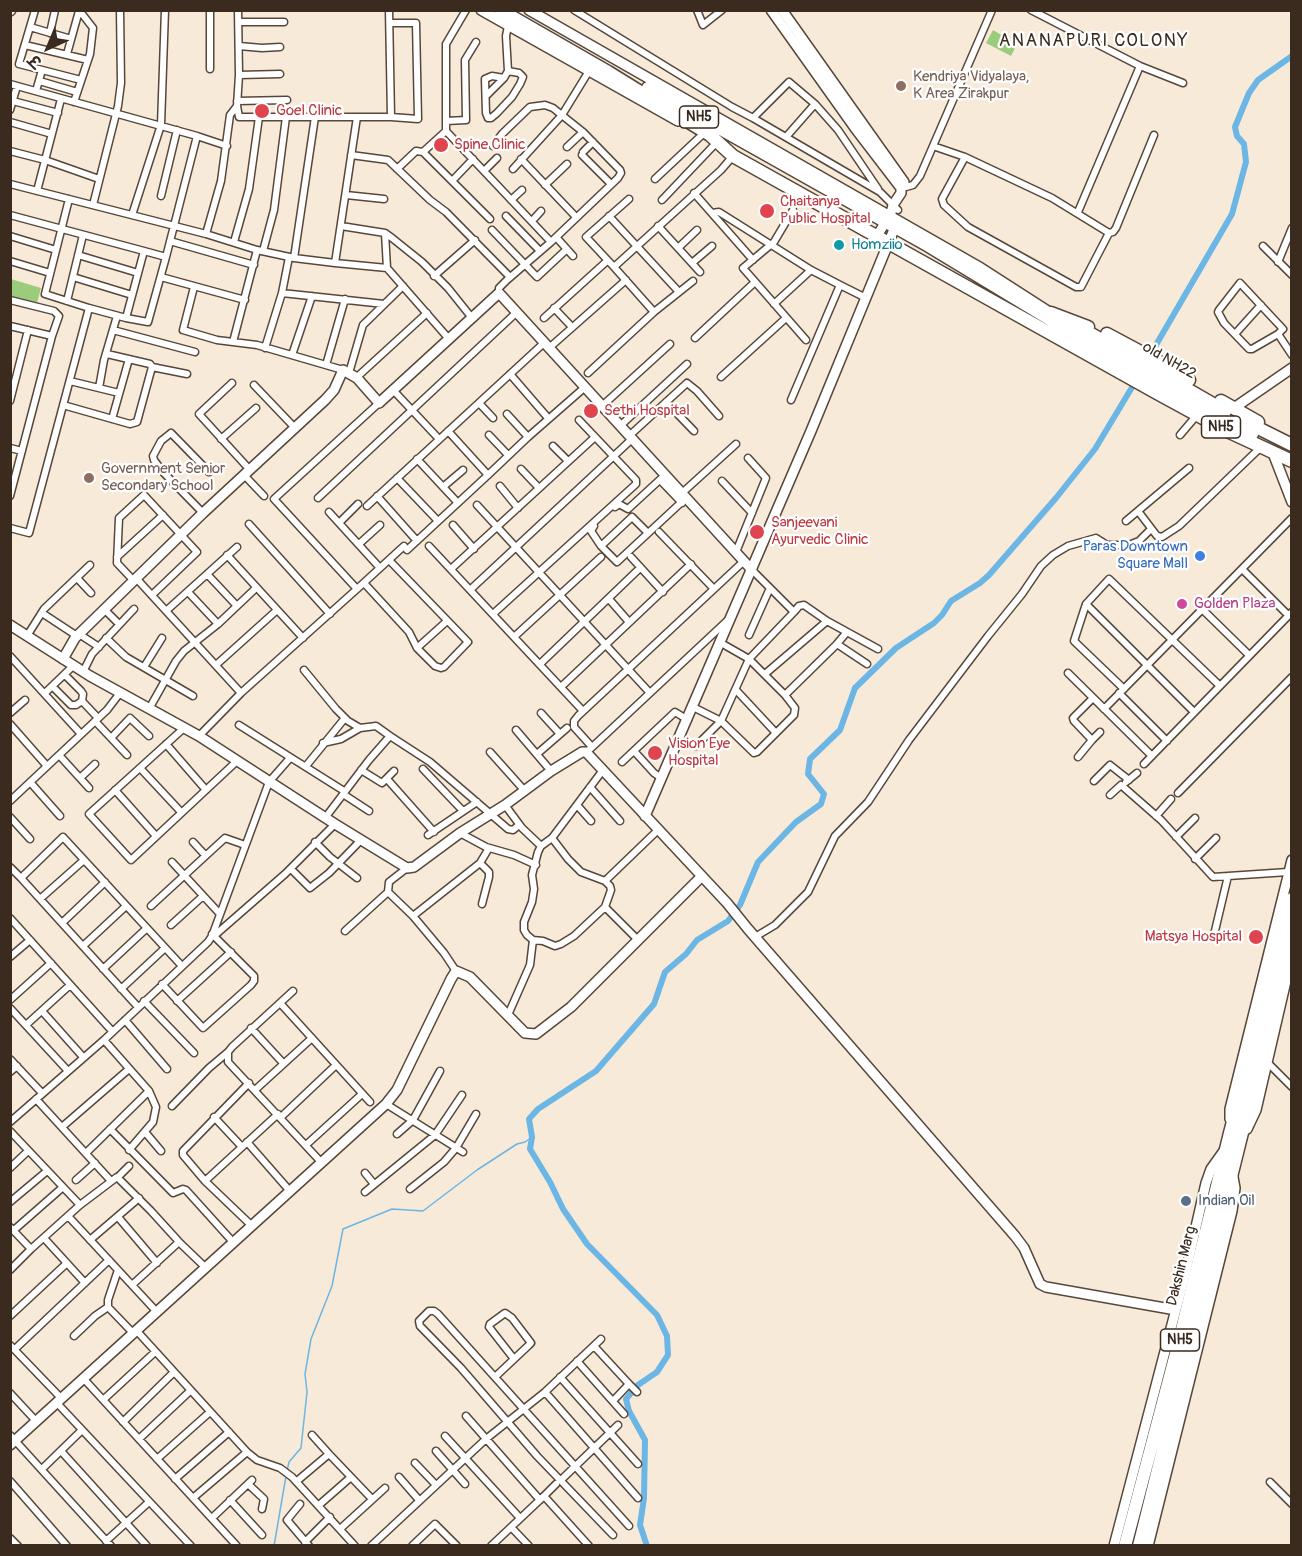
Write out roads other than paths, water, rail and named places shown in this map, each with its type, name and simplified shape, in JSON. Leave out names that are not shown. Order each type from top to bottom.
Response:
[{"type":"highway","name":"NH5","points":[[500,10],[608,72],[710,137],[732,156],[889,243],[1111,350]]},
{"type":"highway","name":"NH5","points":[[513,10],[892,215],[1047,314],[1259,437],[1292,452]]},
{"type":"highway","points":[[1047,314],[1157,377],[1234,408],[1288,441]]},
{"type":"highway","name":"NH5","points":[[1157,377],[1197,415],[1292,461]]},
{"type":"highway","name":"old NH22","points":[[1157,377],[1288,441]]},
{"type":"highway","name":"Dakshin Marg","points":[[1125,1545],[1161,1389],[1292,899]]},
{"type":"highway","name":"Dakshin Marg","points":[[1139,1545],[1292,932]]},
{"type":"highway","points":[[1172,1412],[1177,1431]]},
{"type":"street","points":[[19,64],[34,10]]},
{"type":"street","points":[[50,33],[55,10]]},
{"type":"street","points":[[93,206],[117,114],[121,83],[120,10]]},
{"type":"street","points":[[132,215],[161,125],[165,10]]},
{"type":"street","points":[[210,10],[210,69]]},
{"type":"street","points":[[238,10],[237,104],[239,117]]},
{"type":"street","points":[[389,10],[391,117]]},
{"type":"street","points":[[466,10],[446,44],[446,131],[531,221],[573,256]]},
{"type":"street","points":[[481,10],[659,112],[710,137]]},
{"type":"street","points":[[530,10],[892,215]]},
{"type":"street","points":[[574,10],[732,108],[880,192]]},
{"type":"street","points":[[697,10],[703,26],[722,10]]},
{"type":"street","points":[[645,816],[660,777],[688,720],[721,643],[889,243],[892,215],[901,193],[901,188],[771,10]]},
{"type":"street","points":[[782,10],[902,178],[906,187],[906,196],[877,236]]},
{"type":"street","points":[[906,187],[917,181],[992,10]]},
{"type":"street","points":[[1031,10],[1140,66],[1184,83]]},
{"type":"street","points":[[74,102],[88,60],[93,28],[79,11]]},
{"type":"street","points":[[67,54],[79,11]]},
{"type":"street","points":[[239,22],[284,22]]},
{"type":"street","points":[[229,120],[239,117],[418,119],[416,23],[390,23]]},
{"type":"street","points":[[487,95],[506,75],[508,26]]},
{"type":"street","points":[[30,27],[71,39]]},
{"type":"street","points":[[446,121],[466,120],[465,60],[476,42]]},
{"type":"street","points":[[25,45],[88,60]]},
{"type":"street","points":[[239,46],[280,47]]},
{"type":"street","points":[[10,62],[81,80]]},
{"type":"street","points":[[1078,212],[1140,66]]},
{"type":"street","points":[[36,91],[42,70]]},
{"type":"street","points":[[513,168],[562,115],[589,71]]},
{"type":"street","points":[[519,73],[523,77],[512,97],[491,118],[488,118],[486,113],[487,95],[485,79],[488,76],[519,73]]},
{"type":"street","points":[[239,75],[280,74]]},
{"type":"street","points":[[43,82],[77,92]]},
{"type":"street","points":[[753,118],[789,82],[815,104],[838,130],[880,192],[892,215]]},
{"type":"street","points":[[10,110],[14,85],[161,125],[227,146]]},
{"type":"street","points":[[37,191],[61,99]]},
{"type":"street","points":[[13,100],[58,112]]},
{"type":"street","points":[[206,234],[221,181],[231,112],[237,104],[287,100]]},
{"type":"street","points":[[786,137],[815,104]]},
{"type":"street","points":[[357,589],[274,499],[499,293],[499,288],[510,277],[553,240],[620,175],[620,170],[583,132],[545,105],[530,107],[493,146]]},
{"type":"street","points":[[234,242],[249,189],[259,117]]},
{"type":"street","points":[[233,342],[254,266],[274,210],[286,117]]},
{"type":"street","points":[[265,348],[292,257],[315,117]]},
{"type":"street","points":[[335,263],[357,117]]},
{"type":"street","points":[[10,122],[52,134]]},
{"type":"street","points":[[161,196],[177,130]]},
{"type":"street","points":[[423,152],[446,131]]},
{"type":"street","points":[[567,147],[583,132]]},
{"type":"street","points":[[965,157],[942,199],[944,205],[968,227],[1076,287],[1080,287],[1109,233],[1116,228],[1155,135]]},
{"type":"street","points":[[69,199],[45,294],[117,316],[148,322],[197,136]]},
{"type":"street","points":[[656,178],[710,137]]},
{"type":"street","points":[[662,200],[710,137]]},
{"type":"street","points":[[593,142],[582,153],[611,184]]},
{"type":"street","points":[[933,146],[965,157],[1052,198],[1109,233]]},
{"type":"street","points":[[10,151],[45,160],[99,179]]},
{"type":"street","points":[[397,169],[416,151],[423,152],[490,219]]},
{"type":"street","points":[[351,155],[388,160],[446,212],[510,277]]},
{"type":"street","points":[[614,267],[721,170],[732,156]]},
{"type":"street","points":[[484,171],[497,158]]},
{"type":"street","points":[[452,181],[473,159]]},
{"type":"street","points":[[521,159],[576,217]]},
{"type":"street","points":[[545,185],[567,164]]},
{"type":"street","points":[[10,184],[260,250],[292,257],[387,268]]},
{"type":"street","points":[[511,200],[522,190]]},
{"type":"street","points":[[694,193],[753,260]]},
{"type":"street","points":[[346,195],[384,199]]},
{"type":"street","points":[[629,198],[586,237],[654,312]]},
{"type":"street","points":[[793,210],[774,242],[743,268],[806,340]]},
{"type":"street","points":[[531,221],[542,211]]},
{"type":"street","points":[[712,213],[719,212],[811,270],[866,298]]},
{"type":"street","points":[[10,215],[166,257]]},
{"type":"street","points":[[506,216],[540,251]]},
{"type":"street","points":[[609,216],[679,292]]},
{"type":"street","points":[[341,226],[385,233],[422,262],[448,288],[472,318]]},
{"type":"street","points":[[658,226],[700,272]]},
{"type":"street","points":[[1278,261],[1292,228]]},
{"type":"street","points":[[492,230],[538,277],[567,249]]},
{"type":"street","points":[[678,248],[697,230]]},
{"type":"street","points":[[385,233],[387,268],[449,339]]},
{"type":"street","points":[[67,301],[83,235]]},
{"type":"street","points":[[10,237],[56,250]]},
{"type":"street","points":[[434,276],[475,240]]},
{"type":"street","points":[[170,241],[254,266]]},
{"type":"street","points":[[692,263],[712,246]]},
{"type":"street","points":[[1263,246],[1292,275]]},
{"type":"street","points":[[126,318],[144,251]]},
{"type":"street","points":[[78,255],[138,273]]},
{"type":"street","points":[[10,261],[50,273]]},
{"type":"street","points":[[544,318],[607,261]]},
{"type":"street","points":[[774,304],[811,270]]},
{"type":"street","points":[[73,277],[132,295]]},
{"type":"street","points":[[161,277],[245,300]]},
{"type":"street","points":[[367,506],[510,374],[572,327],[626,280]]},
{"type":"street","points":[[588,373],[654,312],[693,281]]},
{"type":"street","points":[[695,338],[755,282]]},
{"type":"street","points":[[1240,283],[1262,305],[1283,329],[1250,349],[1224,323],[1219,310],[1240,283]]},
{"type":"street","points":[[791,399],[840,285]]},
{"type":"street","points":[[349,374],[363,325],[403,286]]},
{"type":"street","points":[[194,287],[183,330],[217,340],[265,348],[327,365],[349,374],[379,403]]},
{"type":"street","points":[[282,293],[384,304]]},
{"type":"street","points":[[499,293],[620,426],[662,479],[794,612]]},
{"type":"street","points":[[292,355],[312,296]]},
{"type":"street","points":[[327,365],[345,299]]},
{"type":"street","points":[[10,300],[57,313],[59,316],[22,451],[13,475],[10,496]]},
{"type":"street","points":[[1235,334],[1262,305]]},
{"type":"street","points":[[10,528],[29,533],[89,308]]},
{"type":"street","points":[[554,308],[572,327]]},
{"type":"street","points":[[318,498],[517,312]]},
{"type":"street","points":[[63,659],[78,635],[104,609],[349,374],[427,314]]},
{"type":"street","points":[[99,388],[117,316]]},
{"type":"street","points":[[721,377],[786,318]]},
{"type":"street","points":[[10,326],[52,336]]},
{"type":"street","points":[[10,401],[28,330]]},
{"type":"street","points":[[113,330],[195,352]]},
{"type":"street","points":[[1278,334],[1292,356]]},
{"type":"street","points":[[602,406],[670,345]]},
{"type":"street","points":[[107,354],[187,374]]},
{"type":"street","points":[[112,419],[129,359]]},
{"type":"street","points":[[620,426],[687,364]]},
{"type":"street","points":[[63,405],[130,424],[137,422],[152,367]]},
{"type":"street","points":[[1234,408],[1292,368]]},
{"type":"street","points":[[510,374],[548,418]]},
{"type":"street","points":[[70,381],[119,393]]},
{"type":"street","points":[[232,383],[199,414],[264,496]]},
{"type":"street","points":[[470,590],[614,456],[687,383],[719,416]]},
{"type":"street","points":[[254,385],[295,428]]},
{"type":"street","points":[[199,736],[241,693],[389,560],[417,541],[548,418],[584,388]]},
{"type":"street","points":[[393,390],[440,439]]},
{"type":"street","points":[[666,402],[693,431]]},
{"type":"street","points":[[479,403],[494,418]]},
{"type":"street","points":[[221,439],[256,408]]},
{"type":"street","points":[[507,414],[528,437]]},
{"type":"street","points":[[1180,435],[1197,415]]},
{"type":"street","points":[[493,614],[636,483],[636,480],[579,420]]},
{"type":"street","points":[[448,431],[488,475]]},
{"type":"street","points":[[203,513],[162,472],[153,460],[153,456],[161,441],[171,433],[209,472]]},
{"type":"street","points":[[489,435],[508,456]]},
{"type":"street","points":[[451,569],[595,437]]},
{"type":"street","points":[[648,533],[632,517],[628,509],[619,504],[593,526],[591,531],[617,562],[648,533],[683,499],[736,444]]},
{"type":"street","points":[[553,446],[568,462]]},
{"type":"street","points":[[10,448],[22,451]]},
{"type":"street","points":[[1138,511],[1156,536],[1162,537],[1179,526],[1267,449],[1292,502]]},
{"type":"street","points":[[736,552],[766,478],[748,458]]},
{"type":"street","points":[[417,459],[458,503]]},
{"type":"street","points":[[1126,521],[1189,468]]},
{"type":"street","points":[[521,469],[539,489]]},
{"type":"street","points":[[443,487],[462,470]]},
{"type":"street","points":[[397,478],[438,521]]},
{"type":"street","points":[[628,509],[662,479]]},
{"type":"street","points":[[722,481],[752,513]]},
{"type":"street","points":[[500,486],[518,508]]},
{"type":"street","points":[[152,595],[196,552],[144,495],[119,518],[117,563],[152,595],[241,693]]},
{"type":"street","points":[[377,496],[417,541]]},
{"type":"street","points":[[340,522],[358,504]]},
{"type":"street","points":[[477,505],[650,693]]},
{"type":"street","points":[[329,512],[380,568]]},
{"type":"street","points":[[117,557],[163,515]]},
{"type":"street","points":[[602,546],[632,517]]},
{"type":"street","points":[[1104,709],[1292,518]]},
{"type":"street","points":[[249,524],[330,614]]},
{"type":"street","points":[[358,543],[380,525]]},
{"type":"street","points":[[453,525],[474,549]]},
{"type":"street","points":[[755,937],[775,925],[808,892],[835,836],[868,802],[909,740],[1041,566],[1068,546],[1096,538],[1107,545],[1129,545],[1139,541],[1151,529]]},
{"type":"street","points":[[659,532],[714,589]]},
{"type":"street","points":[[429,546],[583,711]]},
{"type":"street","points":[[166,611],[237,547]]},
{"type":"street","points":[[227,555],[303,638]]},
{"type":"street","points":[[514,637],[601,557]]},
{"type":"street","points":[[630,557],[663,591]]},
{"type":"street","points":[[364,583],[410,632],[417,648],[441,669],[468,642],[389,560]]},
{"type":"street","points":[[744,561],[583,711],[574,721],[574,727],[603,770],[701,878],[728,903],[748,929],[1015,1236],[1038,1281],[1043,1286],[1176,1310]]},
{"type":"street","points":[[561,687],[691,564]]},
{"type":"street","points":[[27,636],[42,613],[90,565]]},
{"type":"street","points":[[540,664],[640,568]]},
{"type":"street","points":[[1144,764],[1193,711],[1290,614],[1242,569]]},
{"type":"street","points":[[207,574],[237,606]]},
{"type":"street","points":[[77,578],[91,593]]},
{"type":"street","points":[[1167,741],[1074,641],[1086,604],[1109,579],[1219,685]]},
{"type":"street","points":[[149,709],[176,661],[190,644],[196,643],[256,588]]},
{"type":"street","points":[[749,635],[770,588]]},
{"type":"street","points":[[188,592],[218,624]]},
{"type":"street","points":[[609,599],[629,622]]},
{"type":"street","points":[[1086,604],[1193,711]]},
{"type":"street","points":[[696,746],[721,721],[749,659],[799,606],[804,605],[826,621],[878,649]]},
{"type":"street","points":[[104,609],[119,624]]},
{"type":"street","points":[[83,672],[99,646],[134,609]]},
{"type":"street","points":[[1202,609],[1249,655]]},
{"type":"street","points":[[216,665],[276,611]]},
{"type":"street","points":[[42,613],[99,646]]},
{"type":"street","points":[[345,931],[388,892],[389,882],[407,868],[414,867],[551,771],[589,750],[732,616]]},
{"type":"street","points":[[417,648],[447,621]]},
{"type":"street","points":[[765,674],[826,621]]},
{"type":"street","points":[[10,625],[83,672],[199,736],[407,868]]},
{"type":"street","points":[[784,695],[847,632]]},
{"type":"street","points":[[106,638],[126,657],[193,696]]},
{"type":"street","points":[[144,667],[162,638]]},
{"type":"street","points":[[693,707],[721,721],[754,753],[796,712],[784,695],[749,659],[721,643]]},
{"type":"street","points":[[837,644],[867,664]]},
{"type":"street","points":[[10,656],[81,734]]},
{"type":"street","points":[[45,693],[74,665]]},
{"type":"street","points":[[304,670],[345,718],[360,728]]},
{"type":"street","points":[[1068,673],[1152,756]]},
{"type":"street","points":[[65,675],[83,694],[82,701],[127,755]]},
{"type":"street","points":[[1178,793],[1292,677]]},
{"type":"street","points":[[53,687],[71,705],[82,701]]},
{"type":"street","points":[[736,690],[776,733]]},
{"type":"street","points":[[10,801],[97,720],[116,701],[120,693]]},
{"type":"street","points":[[1092,740],[1073,718],[1093,699]]},
{"type":"street","points":[[10,713],[25,700]]},
{"type":"street","points":[[622,762],[675,712],[688,720]]},
{"type":"street","points":[[541,713],[560,734]]},
{"type":"street","points":[[111,738],[130,718],[149,736]]},
{"type":"street","points":[[306,766],[345,718]]},
{"type":"street","points":[[10,724],[47,766]]},
{"type":"street","points":[[239,725],[306,766],[369,811]]},
{"type":"street","points":[[323,743],[341,739],[360,728],[376,726],[430,762],[508,830],[513,830],[519,825]]},
{"type":"street","points":[[184,728],[89,814],[131,860],[237,761]]},
{"type":"street","points":[[537,754],[567,728]]},
{"type":"street","points":[[516,730],[551,771]]},
{"type":"street","points":[[1077,757],[1100,732]]},
{"type":"street","points":[[325,818],[390,736]]},
{"type":"street","points":[[166,744],[206,790]]},
{"type":"street","points":[[634,752],[660,777]]},
{"type":"street","points":[[490,753],[524,790]]},
{"type":"street","points":[[59,755],[89,788]]},
{"type":"street","points":[[213,935],[269,782],[290,758]]},
{"type":"street","points":[[80,778],[96,764]]},
{"type":"street","points":[[1094,781],[1110,765],[1129,780]]},
{"type":"street","points":[[140,768],[181,812]]},
{"type":"street","points":[[423,769],[463,811]]},
{"type":"street","points":[[362,770],[379,783],[387,779],[394,771]]},
{"type":"street","points":[[552,838],[581,872],[605,881],[611,890],[604,908],[574,936],[555,946],[533,940],[524,930],[524,922],[533,895],[532,875],[541,846],[552,838],[603,770]]},
{"type":"street","points":[[1110,795],[1137,773]]},
{"type":"street","points":[[387,779],[431,834],[477,802]]},
{"type":"street","points":[[30,782],[60,816]]},
{"type":"street","points":[[1121,785],[1156,816],[1212,877],[1288,872]]},
{"type":"street","points":[[590,787],[620,821]]},
{"type":"street","points":[[115,790],[156,836]]},
{"type":"street","points":[[1156,816],[1171,799]]},
{"type":"street","points":[[505,805],[519,825],[541,846]]},
{"type":"street","points":[[577,805],[591,821]]},
{"type":"street","points":[[10,817],[30,839]]},
{"type":"street","points":[[1176,837],[1195,818]]},
{"type":"street","points":[[12,1118],[104,1040],[213,935],[291,868],[335,824]]},
{"type":"street","points":[[605,881],[658,830]]},
{"type":"street","points":[[460,833],[489,848],[514,855],[536,865]]},
{"type":"street","points":[[21,878],[63,837],[181,965]]},
{"type":"street","points":[[151,906],[225,838],[245,845]]},
{"type":"street","points":[[1195,859],[1216,838]]},
{"type":"street","points":[[291,868],[309,888],[315,885],[361,840]]},
{"type":"street","points":[[193,842],[205,855]]},
{"type":"street","points":[[315,842],[357,878]]},
{"type":"street","points":[[413,916],[480,863],[489,848]]},
{"type":"street","points":[[40,899],[84,860]]},
{"type":"street","name":"Dakshin Marg","points":[[1230,1133],[1230,1109],[1292,860]]},
{"type":"street","points":[[172,862],[220,914]]},
{"type":"street","points":[[480,863],[489,872],[482,904]]},
{"type":"street","points":[[10,867],[138,1007]]},
{"type":"street","points":[[1214,935],[1228,876]]},
{"type":"street","points":[[388,892],[413,916],[444,952],[456,971],[470,977],[525,1033],[533,1035],[543,1031],[571,1007],[701,878]]},
{"type":"street","points":[[62,923],[105,882]]},
{"type":"street","points":[[171,925],[203,896]]},
{"type":"street","points":[[82,946],[126,906]]},
{"type":"street","points":[[604,908],[638,940]]},
{"type":"street","points":[[11,919],[112,1031]]},
{"type":"street","points":[[103,969],[147,928]]},
{"type":"street","points":[[162,984],[203,1029],[251,985],[254,976],[213,935]]},
{"type":"street","points":[[10,957],[30,940]]},
{"type":"street","points":[[508,1015],[530,965],[533,940]]},
{"type":"street","points":[[121,989],[165,948]]},
{"type":"street","points":[[177,1001],[231,952]]},
{"type":"street","name":"Dakshin Marg","points":[[1241,1140],[1256,1110],[1292,957]]},
{"type":"street","points":[[10,1000],[51,963]]},
{"type":"street","points":[[149,1502],[108,1543],[42,1469],[12,1440],[36,1421],[386,1104],[397,1090],[456,971]]},
{"type":"street","points":[[26,1025],[70,985]]},
{"type":"street","points":[[172,1106],[209,1068],[292,991]]},
{"type":"street","points":[[144,1001],[194,1053]]},
{"type":"street","points":[[280,1003],[370,1102]]},
{"type":"street","points":[[10,1008],[68,1071]]},
{"type":"street","points":[[42,1011],[83,1057]]},
{"type":"street","points":[[125,1020],[167,1069]]},
{"type":"street","points":[[251,1029],[284,1064]]},
{"type":"street","points":[[255,1090],[312,1038]]},
{"type":"street","points":[[104,1040],[149,1091],[156,1107],[153,1122],[129,1150]]},
{"type":"street","points":[[228,1052],[228,1062],[232,1068],[249,1083],[321,1162]]},
{"type":"street","points":[[10,1059],[42,1093]]},
{"type":"street","points":[[1267,1062],[1292,1087]]},
{"type":"street","points":[[205,1181],[244,1144],[336,1065]]},
{"type":"street","points":[[10,1072],[18,1066]]},
{"type":"street","points":[[62,1127],[129,1069]]},
{"type":"street","points":[[397,1134],[412,1120],[440,1071]]},
{"type":"street","points":[[249,1083],[183,1151],[185,1160],[251,1225]]},
{"type":"street","points":[[86,1153],[149,1091]]},
{"type":"street","points":[[306,1145],[362,1094]]},
{"type":"street","points":[[365,1192],[435,1134],[462,1095]]},
{"type":"street","points":[[36,1099],[111,1181]]},
{"type":"street","points":[[386,1104],[464,1152]]},
{"type":"street","points":[[410,1189],[444,1162],[456,1148],[476,1114]]},
{"type":"street","points":[[214,1117],[289,1190]]},
{"type":"street","points":[[110,1129],[173,1193],[186,1190],[233,1242]]},
{"type":"street","points":[[10,1131],[80,1205]]},
{"type":"street","points":[[145,1132],[161,1150]]},
{"type":"street","points":[[1114,1545],[1161,1389],[1176,1310],[1206,1183],[1211,1169],[1226,1148]]},
{"type":"street","points":[[10,1168],[28,1151]]},
{"type":"street","points":[[76,1180],[95,1163]]},
{"type":"street","points":[[10,1270],[80,1205],[129,1166]]},
{"type":"street","points":[[10,1202],[47,1171]]},
{"type":"street","points":[[365,1173],[374,1184]]},
{"type":"street","points":[[1148,1545],[1232,1212],[1234,1188],[1232,1175]]},
{"type":"street","points":[[118,1177],[205,1267]]},
{"type":"street","points":[[32,1249],[12,1228],[63,1187]]},
{"type":"street","points":[[90,1240],[139,1198]]},
{"type":"street","points":[[68,1216],[156,1311]]},
{"type":"street","points":[[118,1217],[157,1263]]},
{"type":"street","points":[[44,1238],[85,1283]]},
{"type":"street","points":[[132,1285],[179,1242]]},
{"type":"street","points":[[109,1260],[13,1347],[82,1430],[190,1545]]},
{"type":"street","points":[[10,1316],[67,1263]]},
{"type":"street","points":[[118,1270],[108,1300],[108,1307],[155,1352],[247,1452],[257,1460],[286,1472],[297,1481],[355,1545]]},
{"type":"street","points":[[74,1336],[108,1307]]},
{"type":"street","points":[[612,1535],[559,1482],[461,1368],[420,1326],[419,1321],[429,1311],[438,1314],[629,1526]]},
{"type":"street","points":[[495,1377],[529,1345],[531,1341],[512,1318],[502,1314],[489,1327],[514,1359]]},
{"type":"street","points":[[371,1545],[486,1439],[545,1392],[601,1339]]},
{"type":"street","points":[[594,1346],[632,1388],[613,1401]]},
{"type":"street","points":[[103,1401],[155,1352]]},
{"type":"street","points":[[578,1361],[624,1414]]},
{"type":"street","points":[[123,1422],[174,1372]]},
{"type":"street","points":[[560,1377],[638,1464]]},
{"type":"street","points":[[83,1378],[237,1545]]},
{"type":"street","points":[[139,1439],[190,1391]]},
{"type":"street","points":[[545,1392],[593,1449],[638,1497]]},
{"type":"street","points":[[10,1393],[36,1421]]},
{"type":"street","points":[[157,1459],[210,1412]]},
{"type":"street","points":[[466,1416],[589,1545]]},
{"type":"street","points":[[491,1545],[618,1425]]},
{"type":"street","points":[[42,1469],[82,1430]]},
{"type":"street","points":[[176,1479],[229,1432]]},
{"type":"street","points":[[312,1435],[372,1499]]},
{"type":"street","points":[[445,1436],[520,1518]]},
{"type":"street","points":[[436,1450],[465,1484]]},
{"type":"street","points":[[61,1451],[147,1545]]},
{"type":"street","points":[[193,1498],[247,1452]]},
{"type":"street","points":[[297,1481],[329,1454]]},
{"type":"street","points":[[415,1463],[436,1485]]},
{"type":"street","points":[[319,1505],[351,1477]]},
{"type":"street","points":[[399,1477],[419,1500]]},
{"type":"street","points":[[10,1481],[67,1545]]},
{"type":"street","points":[[212,1518],[250,1482],[264,1499],[262,1509]]},
{"type":"street","points":[[1270,1482],[1292,1504]]},
{"type":"street","points":[[340,1529],[384,1488]]},
{"type":"street","points":[[230,1500],[262,1535]]},
{"type":"street","points":[[300,1504],[287,1520],[307,1544],[330,1517]]},
{"type":"street","points":[[417,1544],[435,1524],[457,1545]]},
{"type":"street","points":[[511,1527],[529,1545]]},
{"type":"street","points":[[10,1538],[18,1545]]},
{"type":"waterway","points":[[1149,357],[1232,214],[1246,162],[1244,144],[1237,136],[1235,127],[1249,93],[1258,80],[1292,56]]},
{"type":"waterway","points":[[647,1546],[640,1525],[644,1498],[645,1440],[629,1411],[626,1399],[638,1385],[657,1372],[668,1355],[667,1336],[657,1315],[587,1244],[563,1209],[530,1149],[532,1137],[529,1119],[538,1109],[596,1071],[654,1004],[665,972],[686,954],[697,940],[728,921],[740,905],[758,862],[796,822],[821,804],[824,794],[808,774],[810,759],[840,730],[855,688],[896,648],[934,623],[951,601],[989,575],[1095,449],[1137,379]]},
{"type":"waterway","points":[[287,1471],[289,1462],[301,1448],[307,1392],[305,1374],[311,1339],[332,1286],[343,1229],[392,1209],[423,1211],[477,1170],[532,1137]]},
{"type":"waterway","points":[[274,1546],[286,1476]]},
{"type":"place","name":"Kendriya Vidyalaya, K Area Zirakpur","points":[[901,86]]},
{"type":"place","name":"Goel Clinic","points":[[262,111]]},
{"type":"place","name":"Spine Clinic","points":[[441,145]]},
{"type":"place","name":"Chaitanya Public Hospital","points":[[767,211]]},
{"type":"place","name":"Homziio","points":[[839,245]]},
{"type":"place","name":"Sethi Hospital","points":[[591,411]]},
{"type":"place","name":"Government Senior Secondary School","points":[[89,478]]},
{"type":"place","name":"Sanjeevani Ayurvedic Clinic","points":[[757,532]]},
{"type":"place","name":"Paras Downtown Square Mall","points":[[1200,556]]},
{"type":"place","name":"Golden Plaza","points":[[1182,604]]},
{"type":"place","name":"Vision Eye Hospital","points":[[655,753]]},
{"type":"place","name":"Matsya Hospital","points":[[1256,937]]},
{"type":"place","name":"Indian Oil","points":[[1186,1201]]},
{"type":"district","name":"ANANAPURI COLONY","points":[[1094,41]]}]
